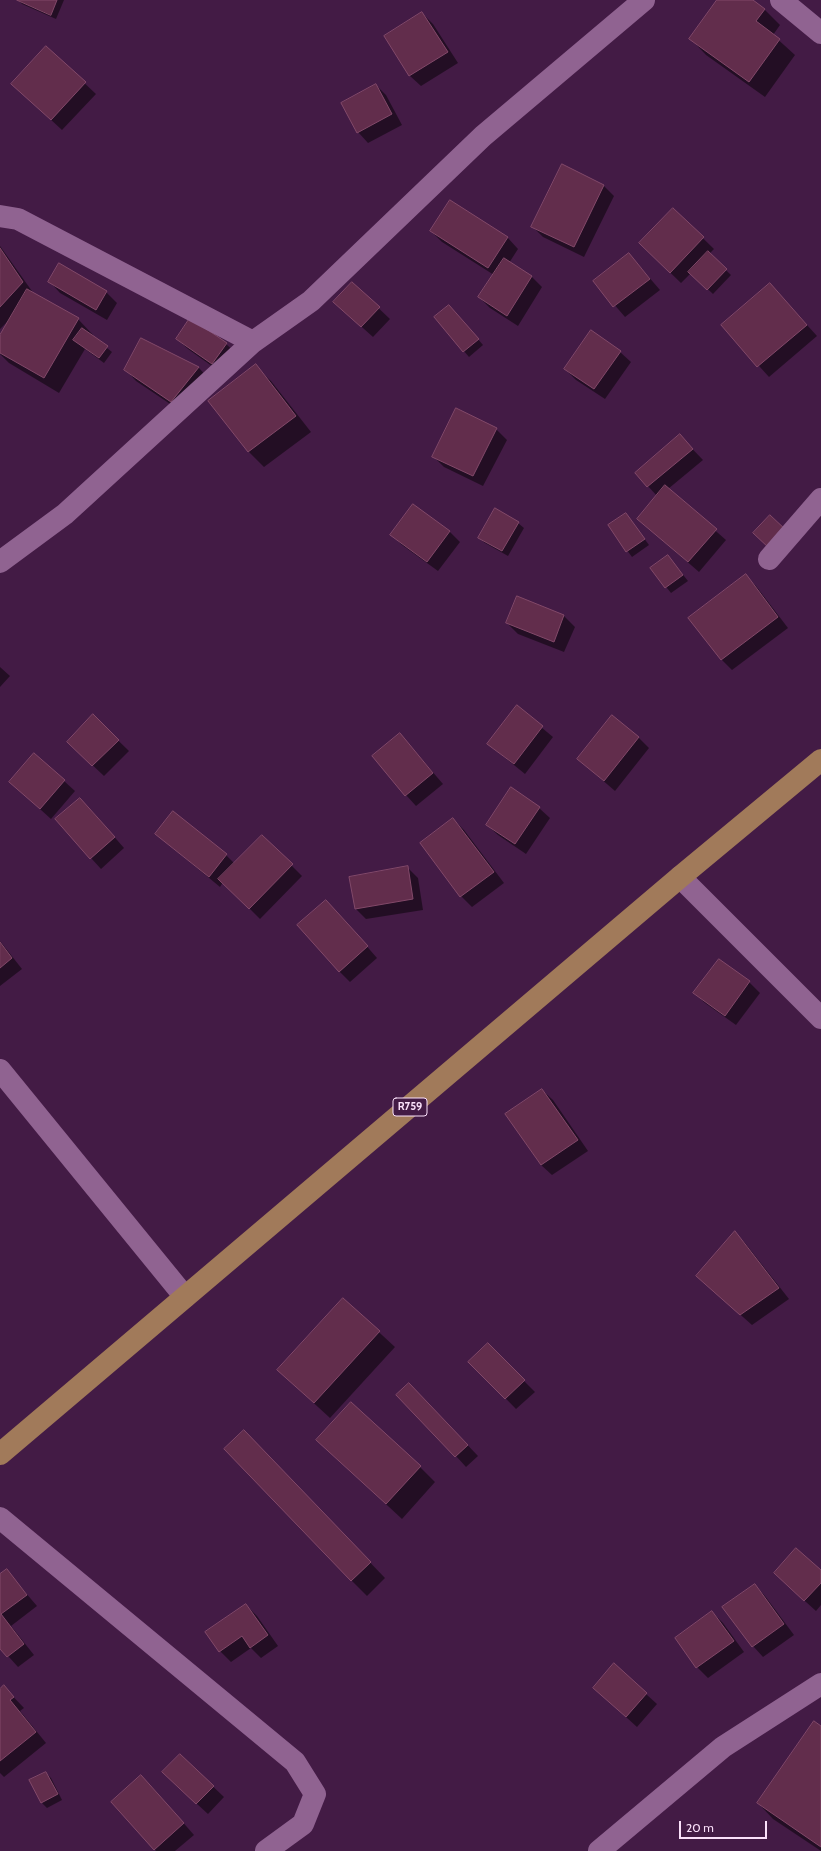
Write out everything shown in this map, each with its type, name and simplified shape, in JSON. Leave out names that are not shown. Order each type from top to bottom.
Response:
[{"type":"main road","name":"R759","points":[[0,1454],[680,877],[821,760]]},
{"type":"street","points":[[0,562],[65,514],[253,342],[311,301],[483,136],[644,0]]},
{"type":"street","points":[[781,0],[821,34]]},
{"type":"street","points":[[0,216],[18,219],[253,342]]},
{"type":"street","points":[[769,559],[821,499]]},
{"type":"street","points":[[680,877],[821,1018]]},
{"type":"street","points":[[0,1070],[185,1297]]},
{"type":"street","points":[[0,1518],[295,1762],[315,1794],[303,1824],[266,1851]]},
{"type":"street","points":[[599,1851],[723,1747],[821,1684]]},
{"type":"building","points":[[17,0],[57,0],[51,15]]},
{"type":"building","points":[[717,0],[753,0],[765,9],[756,21],[780,39],[749,82],[689,39]]},
{"type":"building","points":[[422,12],[448,52],[409,76],[384,36]]},
{"type":"building","points":[[46,46],[86,82],[51,120],[11,84]]},
{"type":"building","points":[[376,84],[392,114],[357,133],[341,103]]},
{"type":"building","points":[[562,164],[604,185],[574,247],[531,227]]},
{"type":"building","points":[[450,200],[508,237],[488,268],[430,231]]},
{"type":"building","points":[[673,208],[704,237],[670,273],[639,243]]},
{"type":"building","points":[[0,248],[23,282],[0,307]]},
{"type":"building","points":[[708,251],[727,269],[707,290],[688,272]]},
{"type":"building","points":[[629,253],[650,279],[613,307],[593,281]]},
{"type":"building","points":[[504,258],[532,276],[507,316],[478,297]]},
{"type":"building","points":[[59,263],[107,291],[96,310],[48,282]]},
{"type":"building","points":[[352,282],[380,307],[361,327],[333,302]]},
{"type":"building","points":[[770,283],[807,325],[757,367],[721,325]]},
{"type":"building","points":[[27,289],[79,318],[44,378],[0,353],[0,335]]},
{"type":"building","points":[[449,305],[479,339],[463,352],[434,317]]},
{"type":"building","points":[[190,318],[227,343],[212,364],[176,339]]},
{"type":"building","points":[[82,328],[108,346],[99,358],[73,340]]},
{"type":"building","points":[[591,330],[621,351],[594,389],[564,369]]},
{"type":"building","points":[[141,338],[199,367],[171,402],[124,370]]},
{"type":"building","points":[[256,364],[296,416],[248,452],[208,401]]},
{"type":"building","points":[[456,408],[497,428],[473,476],[432,457]]},
{"type":"building","points":[[680,434],[693,449],[647,487],[635,473]]},
{"type":"building","points":[[665,485],[717,529],[688,562],[637,519]]},
{"type":"building","points":[[413,504],[450,531],[427,562],[390,535]]},
{"type":"building","points":[[495,508],[519,522],[502,551],[478,538]]},
{"type":"building","points":[[626,513],[645,539],[626,552],[608,525]]},
{"type":"building","points":[[770,515],[787,531],[770,549],[753,533]]},
{"type":"building","points":[[668,555],[683,575],[665,588],[650,568]]},
{"type":"building","points":[[746,574],[778,617],[721,660],[688,618]]},
{"type":"building","points":[[517,596],[564,615],[554,642],[506,623]]},
{"type":"building","points":[[517,705],[543,726],[514,764],[487,744]]},
{"type":"building","points":[[93,714],[119,740],[92,766],[67,742]]},
{"type":"building","points":[[612,715],[639,737],[604,781],[577,759]]},
{"type":"building","points":[[400,733],[433,773],[405,796],[372,756]]},
{"type":"building","points":[[34,753],[65,780],[40,809],[9,782]]},
{"type":"building","points":[[511,787],[540,807],[515,844],[486,825]]},
{"type":"building","points":[[80,798],[115,837],[90,859],[55,819]]},
{"type":"building","points":[[173,811],[227,854],[209,877],[155,834]]},
{"type":"building","points":[[453,818],[494,872],[460,897],[420,843]]},
{"type":"building","points":[[262,835],[293,864],[249,909],[218,879]]},
{"type":"building","points":[[408,866],[413,899],[355,909],[349,877]]},
{"type":"building","points":[[326,900],[368,946],[339,972],[297,925]]},
{"type":"building","points":[[0,942],[12,958],[0,968]]},
{"type":"building","points":[[719,959],[750,981],[725,1016],[693,993]]},
{"type":"building","points":[[542,1089],[578,1140],[541,1165],[505,1114]]},
{"type":"building","points":[[735,1231],[779,1288],[740,1315],[696,1276]]},
{"type":"building","points":[[343,1298],[380,1331],[314,1403],[277,1370]]},
{"type":"building","points":[[488,1343],[525,1380],[505,1399],[468,1362]]},
{"type":"building","points":[[409,1383],[468,1445],[455,1457],[396,1395]]},
{"type":"building","points":[[351,1402],[421,1466],[386,1504],[316,1440]]},
{"type":"building","points":[[244,1430],[371,1562],[351,1581],[224,1449]]},
{"type":"building","points":[[796,1548],[821,1570],[821,1583],[804,1601],[774,1573]]},
{"type":"building","points":[[7,1569],[27,1595],[1,1614],[24,1644],[7,1657],[0,1649],[0,1574]]},
{"type":"building","points":[[755,1584],[784,1624],[752,1647],[722,1607]]},
{"type":"building","points":[[246,1604],[268,1635],[250,1648],[242,1636],[219,1652],[205,1632]]},
{"type":"building","points":[[712,1611],[734,1641],[696,1668],[675,1638]]},
{"type":"building","points":[[614,1663],[647,1693],[626,1717],[593,1688]]},
{"type":"building","points":[[4,1685],[14,1697],[10,1700],[36,1732],[0,1761],[0,1689]]},
{"type":"building","points":[[814,1721],[821,1726],[821,1847],[757,1803]]},
{"type":"building","points":[[180,1754],[214,1786],[196,1804],[162,1772]]},
{"type":"building","points":[[46,1772],[58,1794],[41,1803],[29,1780]]},
{"type":"building","points":[[141,1775],[184,1823],[154,1850],[111,1802]]}]
